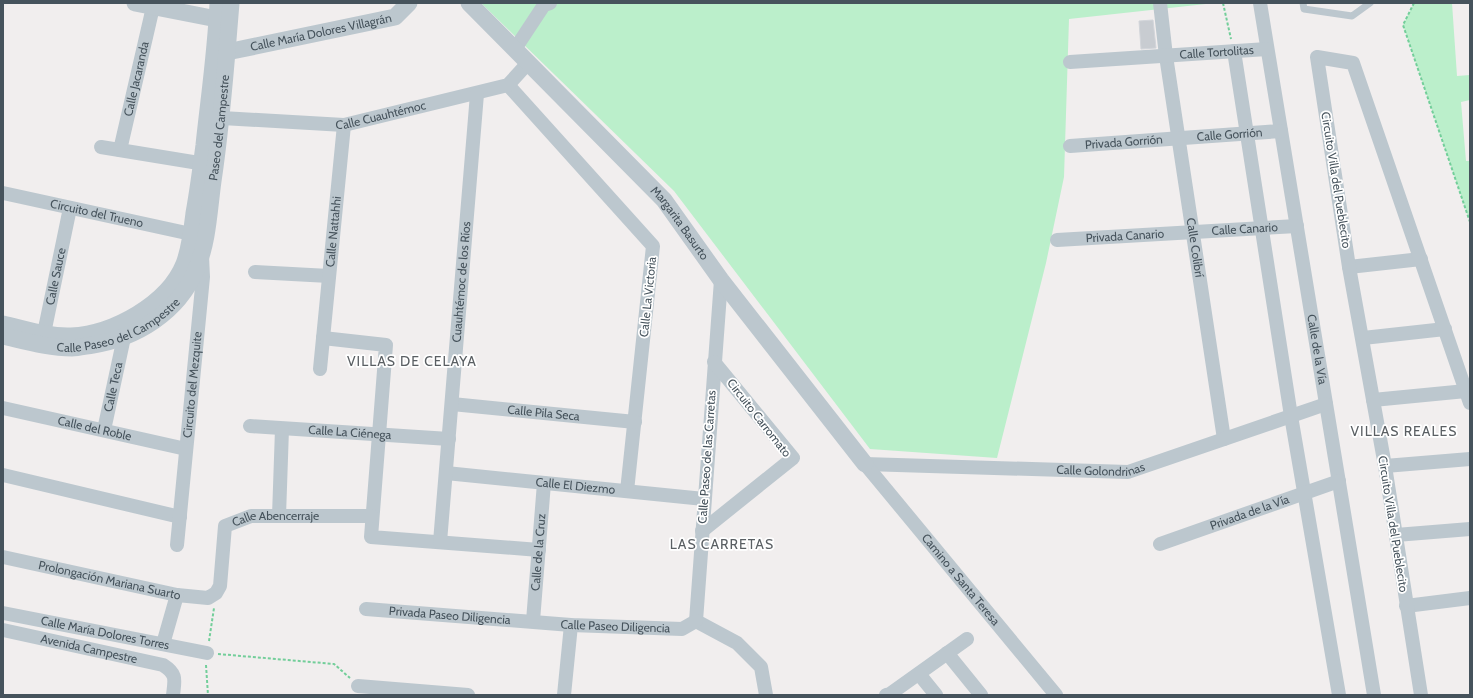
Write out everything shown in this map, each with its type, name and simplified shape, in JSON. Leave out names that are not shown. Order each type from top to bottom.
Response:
[{"type":"street","points":[[135,3],[153,7],[222,15]]},
{"type":"street","name":"Paseo del Campestre","points":[[202,252],[222,15],[231,3]]},
{"type":"street","name":"Calle María Dolores Villagrán","points":[[227,52],[395,17],[409,3]]},
{"type":"street","name":"Margarita Basurto","points":[[468,3],[664,200],[721,280],[865,464]]},
{"type":"street","points":[[515,49],[544,5],[550,3]]},
{"type":"street","name":"Calle Colibrí","points":[[1160,3],[1166,56],[1224,439]]},
{"type":"street","name":"Calle de la Vía","points":[[1260,3],[1374,695]]},
{"type":"street","name":"Calle Jacaranda","points":[[120,150],[153,7]]},
{"type":"street","name":"Paseo del Campestre","points":[[191,234],[222,118],[227,52],[222,15]]},
{"type":"street","name":"Calle Tortolitas","points":[[1070,62],[1267,49]]},
{"type":"street","points":[[1234,51],[1291,416],[1339,695]]},
{"type":"street","name":"Circuito Villa del Pueblecito","points":[[1421,695],[1385,466],[1350,267],[1317,57],[1353,63],[1468,397]]},
{"type":"street","points":[[508,86],[528,63]]},
{"type":"street","name":"Calle Cuauhtémoc","points":[[222,118],[344,125],[508,86]]},
{"type":"street","name":"Calle La Victoria","points":[[508,86],[653,246],[628,492]]},
{"type":"street","name":"Cuauhtémoc de los Ríos","points":[[440,542],[477,94]]},
{"type":"street","name":"Calle Nattahhi","points":[[320,369],[344,125]]},
{"type":"street","name":"Calle Gorrión","points":[[1179,138],[1281,131]]},
{"type":"street","name":"Privada Gorrión","points":[[1070,146],[1179,138]]},
{"type":"street","points":[[101,147],[209,165]]},
{"type":"street","name":"Circuito del Trueno","points":[[3,195],[191,234]]},
{"type":"street","name":"Calle Sauce","points":[[43,339],[70,208]]},
{"type":"street","name":"Calle Canario","points":[[1193,232],[1297,226]]},
{"type":"street","name":"Privada Canario","points":[[1057,240],[1193,232]]},
{"type":"street","name":"Calle Paseo del Campestre","points":[[3,336],[43,339],[71,336],[102,330],[127,320],[156,300],[172,284],[184,264],[191,234]]},
{"type":"street","name":"Calle Paseo del Campestre","points":[[3,324],[72,348],[105,343],[124,337],[145,328],[166,312],[183,292],[196,271],[202,252]]},
{"type":"street","name":"Circuito del Mezquite","points":[[177,545],[203,277],[202,252]]},
{"type":"street","points":[[1350,267],[1421,259]]},
{"type":"street","points":[[255,272],[330,276]]},
{"type":"street","name":"Calle Paseo de las Carretas","points":[[696,622],[721,280]]},
{"type":"street","name":"Calle Teca","points":[[104,430],[127,320]]},
{"type":"street","points":[[1363,338],[1445,329]]},
{"type":"street","points":[[323,338],[386,345],[371,537],[539,550]]},
{"type":"street","name":"Circuito Carromato","points":[[702,531],[793,458],[714,362]]},
{"type":"street","points":[[1373,400],[1468,397]]},
{"type":"street","name":"Calle Pila Seca","points":[[452,404],[635,422]]},
{"type":"street","name":"Calle Golondrinas","points":[[865,464],[1128,472],[1326,404]]},
{"type":"street","name":"Calle del Roble","points":[[3,408],[186,448]]},
{"type":"street","name":"Calle La Ciénega","points":[[250,426],[449,439]]},
{"type":"street","points":[[279,516],[282,429]]},
{"type":"street","points":[[1385,466],[1470,459]]},
{"type":"street","name":"Camino a Santa Teresa","points":[[865,464],[1056,695]]},
{"type":"street","name":"Calle El Diezmo","points":[[446,473],[704,499]]},
{"type":"street","points":[[3,475],[180,517]]},
{"type":"street","name":"Privada de la Vía","points":[[1160,544],[1339,481]]},
{"type":"street","name":"Calle de la Cruz","points":[[533,621],[544,483]]},
{"type":"street","name":"Calle Abencerraje","points":[[216,593],[220,586],[225,526],[251,516],[372,516]]},
{"type":"street","points":[[1396,535],[1470,529]]},
{"type":"street","name":"Prolongación Mariana Suarto","points":[[3,557],[177,595],[208,598],[216,593]]},
{"type":"street","points":[[163,644],[177,595]]},
{"type":"street","points":[[1406,606],[1470,598]]},
{"type":"street","name":"Privada Paseo Diligencia","points":[[366,609],[533,621]]},
{"type":"street","name":"Calle María Dolores Torres","points":[[3,613],[208,653]]},
{"type":"street","name":"Calle Paseo Diligencia","points":[[533,621],[571,625],[682,629],[696,622]]},
{"type":"street","points":[[696,622],[737,643],[761,667],[766,695]]},
{"type":"street","points":[[564,695],[571,625]]},
{"type":"street","name":"Avenida Campestre","points":[[3,630],[163,665],[173,671],[175,680],[173,695]]},
{"type":"street","points":[[886,695],[890,694],[919,674],[967,639]]},
{"type":"street","points":[[947,653],[982,695]]},
{"type":"street","points":[[919,674],[936,695]]},
{"type":"street","points":[[358,686],[394,692],[468,695]]},
{"type":"lane","points":[[1303,3],[1304,9],[1352,16],[1370,3]]},
{"type":"path","points":[[1223,3],[1234,51]]},
{"type":"path","points":[[1414,3],[1403,25],[1470,222]]},
{"type":"path","points":[[208,653],[334,664],[358,686]]},
{"type":"green space","points":[[481,3],[1215,3],[1069,19],[1064,177],[1046,263],[997,458],[870,449],[674,191]]},
{"type":"green space","points":[[1414,3],[1452,3],[1457,76],[1470,75],[1470,100],[1461,102],[1466,161],[1470,161],[1470,222],[1403,25]]},
{"type":"building","points":[[1153,20],[1156,48],[1141,49],[1139,21]]},
{"type":"district","name":"VILLAS DE CELAYA","points":[[412,361]]},
{"type":"district","name":"VILLAS REALES","points":[[1404,431]]},
{"type":"district","name":"LAS CARRETAS","points":[[722,544]]}]
